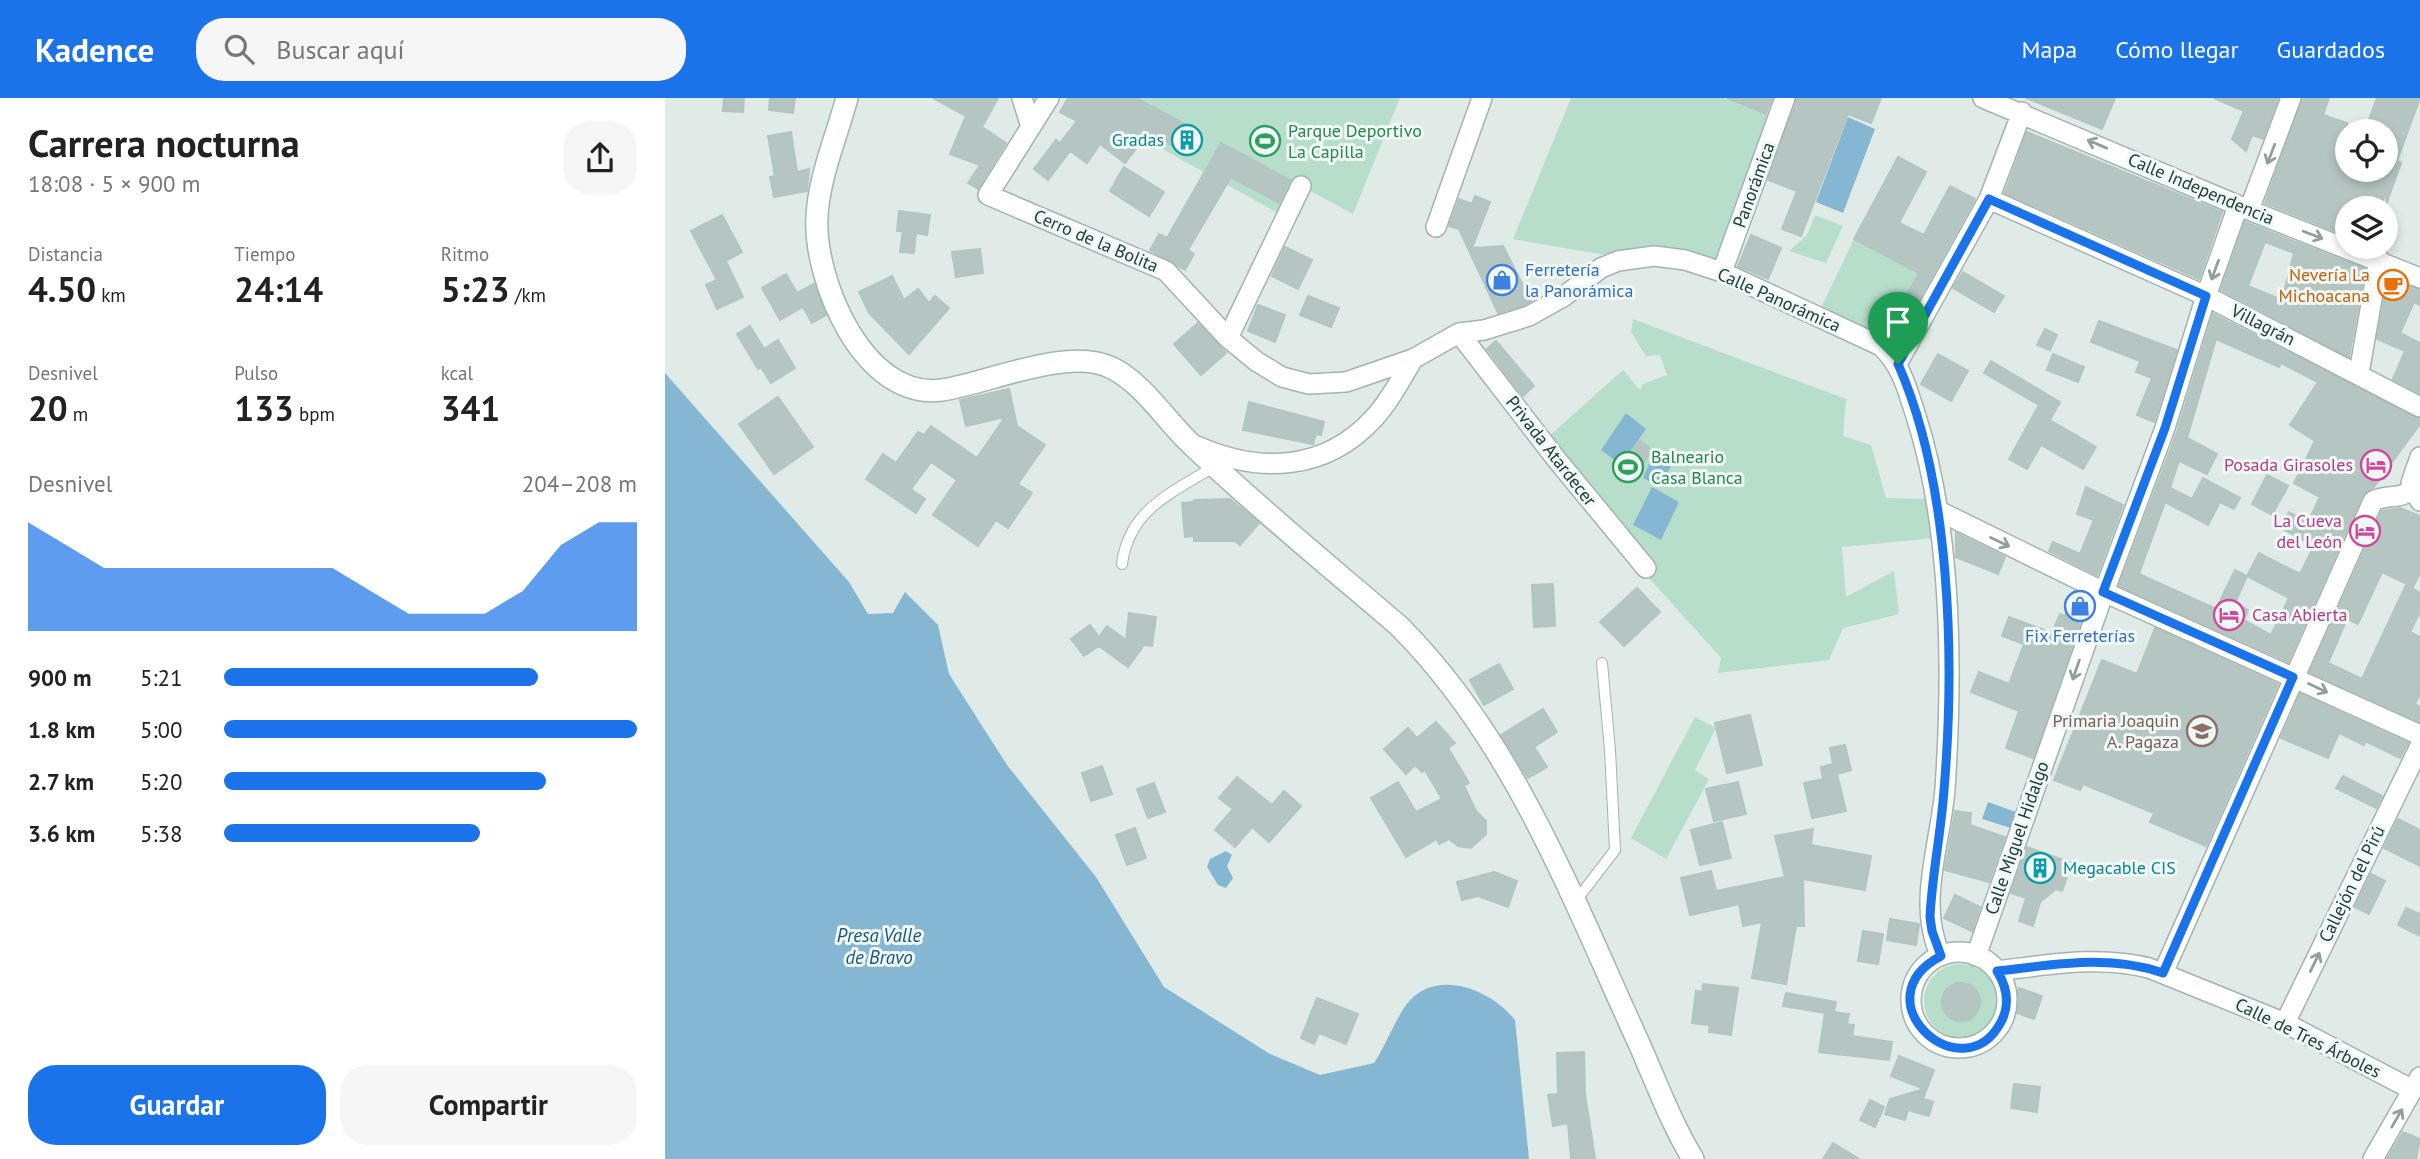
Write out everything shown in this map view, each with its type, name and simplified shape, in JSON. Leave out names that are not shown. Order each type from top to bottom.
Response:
[{"type":"main road","points":[[847,98],[820,196],[817,241],[835,302],[853,340],[870,362],[907,384],[939,390],[1066,362],[1093,361],[1124,375],[1190,443],[1427,654],[1514,779],[1542,831],[1662,1099],[1693,1159]]},
{"type":"street","points":[[1022,98],[1031,127]]},
{"type":"street","points":[[1031,127],[1049,98]]},
{"type":"street","points":[[1436,227],[1482,98]]},
{"type":"street","name":"Panorámica","points":[[1722,272],[1785,98]]},
{"type":"street","name":"Calle Independencia","points":[[1983,98],[2022,112],[2244,208],[2420,278]]},
{"type":"street","name":"Calle Miguel Hidalgo","points":[[1976,956],[2103,592],[2165,428],[2206,296],[2291,98]]},
{"type":"street","points":[[1941,956],[1930,917],[1944,790],[1948,656],[1939,511],[1930,462],[1898,364],[1989,199],[2022,112]]},
{"type":"street","name":"Cerro de la Bolita","points":[[1031,127],[988,195],[1166,271],[1228,338],[1269,370],[1309,384],[1346,382],[1413,359]]},
{"type":"street","points":[[1228,338],[1301,186]]},
{"type":"street","name":"Villagrán","points":[[1989,199],[2206,296],[2420,407]]},
{"type":"street","name":"Calle Panorámica","points":[[1413,359],[1459,332],[1484,330],[1529,316],[1563,297],[1601,268],[1618,261],[1670,257],[1722,272],[1881,346],[1898,364]]},
{"type":"street","points":[[2359,373],[2379,260]]},
{"type":"street","name":"Privada Atardecer","points":[[1459,332],[1557,460],[1646,568]]},
{"type":"street","points":[[1190,443],[1217,455],[1263,466],[1281,466],[1315,458],[1363,430],[1388,400],[1413,359]]},
{"type":"street","points":[[2163,973],[2373,501],[2382,497],[2416,495],[2411,477],[2418,461]]},
{"type":"street","points":[[1939,511],[2103,592],[2420,735]]},
{"type":"street","name":"Callejón del Pirú","points":[[2285,1023],[2420,746]]},
{"type":"street","points":[[1959,952],[1976,956],[1997,971],[2007,1000],[1997,1029],[1976,1045],[1949,1047],[1925,1034],[1912,1011],[1913,984],[1920,972],[1941,956],[1959,952]]},
{"type":"street","name":"Calle de Tres Árboles","points":[[1997,971],[2090,962],[2136,965],[2163,973],[2285,1023],[2417,1083]]},
{"type":"street","points":[[2373,1159],[2417,1083]]},
{"type":"lane","points":[[1122,564],[1125,542],[1132,527],[1153,505],[1215,466]]},
{"type":"lane","points":[[1574,903],[1615,850],[1611,750],[1602,663]]},
{"type":"green space","name":"Parque Deportivo La Capilla","points":[[1070,98],[1400,98],[1353,214],[1301,186],[1278,213]]},
{"type":"green space","points":[[1571,98],[1724,98],[1771,117],[1718,261],[1611,256],[1513,239]]},
{"type":"green space","points":[[1815,215],[1843,226],[1826,263],[1789,251],[1807,235]]},
{"type":"green space","points":[[1854,239],[1919,273],[1884,336],[1821,308]]},
{"type":"green space","points":[[1633,319],[1846,399],[1843,436],[1871,445],[1886,498],[1931,499],[1935,538],[1842,547],[1846,597],[1894,571],[1899,614],[1843,628],[1829,660],[1718,673],[1721,658],[1631,558],[1546,439],[1623,370],[1640,390],[1643,384],[1667,375],[1660,355],[1646,356],[1631,332]]},
{"type":"green space","points":[[1695,717],[1716,728],[1695,770],[1709,779],[1666,859],[1631,838]]},
{"type":"green space","points":[[1961,964],[1982,970],[1992,980],[1998,1001],[1992,1022],[1982,1032],[1961,1038],[1940,1032],[1930,1022],[1924,1001],[1930,980],[1940,970]]},
{"type":"water","points":[[1848,117],[1875,129],[1843,213],[1816,202]]},
{"type":"water","name":"Presa Valle de Bravo","points":[[665,373],[849,582],[868,614],[893,613],[905,592],[938,625],[949,674],[1007,765],[1096,877],[1164,987],[1270,1054],[1320,1075],[1374,1063],[1406,1005],[1418,993],[1447,985],[1478,992],[1505,1009],[1515,1020],[1529,1159],[665,1159]]},
{"type":"water","points":[[1626,413],[1646,429],[1621,465],[1601,450]]},
{"type":"water","points":[[1652,457],[1671,466],[1661,487],[1643,478]]},
{"type":"water","points":[[1652,487],[1679,502],[1661,540],[1633,525]]},
{"type":"water","points":[[1988,802],[2016,812],[2011,828],[1982,819]]},
{"type":"water","points":[[1226,851],[1232,855],[1227,866],[1233,878],[1226,888],[1218,885],[1207,867],[1210,859]]},
{"type":"building","points":[[724,98],[744,98],[743,112],[723,111]]},
{"type":"building","points":[[770,98],[795,98],[793,113],[769,110]]},
{"type":"building","points":[[933,98],[998,98],[982,127],[1006,143],[978,189],[968,183],[980,165],[950,154],[966,116]]},
{"type":"building","points":[[1068,98],[1136,98],[1201,133],[1188,154],[1148,133],[1125,163],[1100,144],[1087,163],[1066,148],[1070,151],[1048,180],[1034,169],[1056,140],[1060,143],[1077,121],[1060,112]]},
{"type":"building","points":[[1727,98],[1772,98],[1766,114]]},
{"type":"building","points":[[1797,98],[1881,98],[1871,123],[1848,114],[1801,236],[1782,229],[1797,191],[1768,180]]},
{"type":"building","points":[[2026,98],[2115,98],[2102,129]]},
{"type":"building","points":[[2214,98],[2278,98],[2263,139],[2252,135],[2246,151],[2232,139],[2244,111]]},
{"type":"building","points":[[2303,98],[2329,98],[2323,115],[2335,119],[2335,182],[2394,182],[2389,196],[2335,196],[2335,231],[2265,203]]},
{"type":"building","points":[[2377,98],[2420,98],[2398,158],[2398,119],[2369,119]]},
{"type":"building","points":[[791,132],[797,172],[809,169],[807,191],[774,197],[770,177],[775,176],[768,136]]},
{"type":"building","points":[[2027,132],[2222,212],[2199,279],[2005,193]]},
{"type":"building","points":[[1221,143],[1290,180],[1279,203],[1231,177],[1188,250],[1194,254],[1185,270],[1150,250],[1159,234],[1167,238]]},
{"type":"building","points":[[1898,157],[1926,172],[1899,223],[1924,235],[1950,186],[1975,199],[1896,341],[1885,334],[1919,273],[1854,239]]},
{"type":"building","points":[[1124,167],[1164,192],[1149,216],[1110,191]]},
{"type":"building","name":"Ferretería la Panorámica","points":[[1475,196],[1490,202],[1472,248],[1503,246],[1531,301],[1524,305],[1498,313],[1459,229],[1449,226],[1459,199],[1472,204]]},
{"type":"building","points":[[899,211],[930,215],[927,235],[916,233],[914,253],[900,252],[903,231],[897,231]]},
{"type":"building","points":[[722,215],[742,252],[726,261],[743,297],[717,309],[706,285],[717,280],[691,231]]},
{"type":"building","points":[[2245,222],[2365,269],[2349,357],[2221,290]],"holes":[[[2265,242],[2294,253],[2282,300],[2248,286]]]},
{"type":"building","points":[[1751,235],[1781,248],[1768,279],[1738,266]]},
{"type":"building","points":[[1285,247],[1312,260],[1298,289],[1272,276]]},
{"type":"building","points":[[980,249],[983,273],[956,277],[952,252]]},
{"type":"building","points":[[1963,272],[2004,296],[1994,312],[1953,288]]},
{"type":"building","points":[[786,274],[797,293],[814,284],[826,315],[812,323],[803,307],[780,320],[762,288]]},
{"type":"building","points":[[892,276],[904,300],[918,289],[929,303],[935,296],[949,308],[909,354],[869,313],[859,292]]},
{"type":"building","points":[[2388,278],[2420,290],[2420,305],[2414,302],[2400,333],[2420,343],[2420,393],[2393,379],[2405,351],[2377,339]]},
{"type":"building","points":[[1308,296],[1339,308],[1331,327],[1300,315]]},
{"type":"building","points":[[1258,305],[1285,315],[1275,342],[1248,331]]},
{"type":"building","points":[[2213,314],[2420,419],[2420,424],[2373,488],[2362,496],[2288,662],[2119,586],[2177,432]],"holes":[[[2216,339],[2279,367],[2281,363],[2318,382],[2290,425],[2315,441],[2294,483],[2320,497],[2308,522],[2289,512],[2281,528],[2314,546],[2300,574],[2259,553],[2247,576],[2235,570],[2216,609],[2139,574],[2165,502],[2208,525],[2220,502],[2234,509],[2240,498],[2203,478],[2192,499],[2170,488],[2179,461],[2207,474],[2217,454],[2187,438]],[[2247,576],[2289,598],[2271,635],[2244,620],[2248,610],[2235,603]]]},
{"type":"building","points":[[2099,321],[2177,350],[2154,422],[2137,415],[2152,378],[2136,372],[2140,361],[2091,342]]},
{"type":"building","points":[[1198,323],[1226,353],[1201,375],[1174,344]]},
{"type":"building","points":[[750,326],[764,349],[778,340],[795,368],[771,383],[761,367],[758,369],[737,334]]},
{"type":"building","points":[[2045,329],[2057,335],[2050,350],[2037,345]]},
{"type":"building","points":[[1496,341],[1534,386],[1523,396],[1487,349]]},
{"type":"building","points":[[1938,354],[1968,371],[1951,401],[1921,384]]},
{"type":"building","points":[[2053,354],[2084,367],[2078,382],[2047,370]]},
{"type":"building","points":[[1991,361],[2060,402],[2050,420],[2096,447],[2083,469],[2041,445],[2027,469],[2009,459],[2039,405],[1984,373]]},
{"type":"building","points":[[1009,389],[1017,426],[1045,445],[1018,484],[1032,493],[1008,528],[996,520],[978,546],[933,515],[957,480],[931,462],[911,489],[925,499],[916,513],[866,479],[883,454],[896,463],[918,432],[924,435],[931,426],[977,458],[1005,417],[966,426],[960,400]]},
{"type":"building","points":[[778,397],[813,447],[774,474],[739,424]]},
{"type":"building","points":[[1249,402],[1324,422],[1321,435],[1316,434],[1313,444],[1243,430]]},
{"type":"building","points":[[1640,441],[1652,450],[1642,465],[1629,456]]},
{"type":"building","points":[[2267,475],[2288,486],[2272,515],[2252,504]]},
{"type":"building","points":[[2086,487],[2123,505],[2097,575],[2049,551],[2053,542],[2080,554],[2094,520],[2077,514]]},
{"type":"building","points":[[1230,499],[1259,523],[1240,545],[1235,541],[1194,541],[1194,536],[1185,537],[1182,503]]},
{"type":"building","points":[[2400,508],[2420,516],[2420,573],[2413,587],[2382,572],[2358,624],[2347,619],[2328,663],[2362,679],[2406,585],[2420,593],[2420,612],[2410,632],[2420,637],[2420,694],[2415,704],[2420,707],[2420,722],[2310,672],[2382,511]]},
{"type":"building","points":[[1956,533],[2005,557],[1998,574],[1956,557]]},
{"type":"building","points":[[1553,584],[1555,626],[1534,627],[1532,585]]},
{"type":"building","points":[[1637,588],[1660,612],[1624,646],[1600,622]]},
{"type":"building","points":[[2074,591],[2089,598],[2033,758],[2006,748],[2019,711],[1971,692],[1979,672],[2009,684],[2024,644],[2002,636],[2009,617],[2052,633],[2060,614],[2065,616]]},
{"type":"building","points":[[1129,613],[1156,617],[1152,646],[1144,645],[1128,667],[1099,646],[1084,656],[1071,639],[1090,625],[1099,637],[1107,626],[1126,640]]},
{"type":"building","name":"Primaria Joaquin A. Pagaza","points":[[2155,628],[2278,684],[2206,846],[2150,822],[2154,813],[2083,784],[2080,790],[2054,780],[2102,660],[2137,674]]},
{"type":"building","points":[[1499,664],[1513,689],[1484,705],[1470,680]]},
{"type":"building","points":[[2300,694],[2408,743],[2400,758],[2365,741],[2364,745],[2339,733],[2328,758],[2281,738]]},
{"type":"building","points":[[1543,709],[1557,732],[1534,747],[1547,767],[1528,778],[1501,735]]},
{"type":"building","points":[[1750,715],[1762,765],[1727,773],[1715,723]]},
{"type":"building","points":[[1436,722],[1455,743],[1448,748],[1469,783],[1464,786],[1476,811],[1486,821],[1486,834],[1471,848],[1458,846],[1449,839],[1439,844],[1437,839],[1406,857],[1371,798],[1398,782],[1416,812],[1442,799],[1425,770],[1422,772],[1415,765],[1406,774],[1384,749],[1408,728],[1417,738]]},
{"type":"building","points":[[1845,745],[1851,770],[1837,774],[1846,811],[1812,818],[1804,783],[1823,779],[1821,767],[1833,764],[1830,748]]},
{"type":"building","points":[[1102,766],[1112,794],[1091,801],[1082,773]]},
{"type":"building","points":[[2343,776],[2382,796],[2376,808],[2336,788]]},
{"type":"building","points":[[1237,777],[1272,805],[1284,791],[1301,806],[1269,842],[1252,827],[1235,847],[1215,830],[1233,809],[1219,798]]},
{"type":"building","points":[[1738,782],[1746,814],[1714,821],[1706,789]]},
{"type":"building","points":[[1154,783],[1165,812],[1148,818],[1137,789]]},
{"type":"building","points":[[1955,811],[1971,813],[1970,825],[2005,837],[1989,882],[1945,870]]},
{"type":"building","points":[[2398,819],[2420,830],[2420,866],[2384,848]]},
{"type":"building","points":[[1722,822],[1731,858],[1700,865],[1691,830]]},
{"type":"building","points":[[1135,828],[1146,858],[1127,865],[1116,835]]},
{"type":"building","points":[[1813,829],[1811,845],[1871,856],[1865,890],[1803,879],[1804,926],[1796,926],[1786,984],[1752,978],[1762,922],[1743,926],[1739,904],[1690,915],[1681,878],[1711,871],[1716,891],[1785,877],[1775,836]]},
{"type":"building","points":[[2027,847],[2072,863],[2062,891],[2056,889],[2040,902],[2033,926],[2019,921],[2026,898],[2011,893]]},
{"type":"building","points":[[1494,872],[1517,881],[1508,907],[1478,896],[1462,900],[1457,882]]},
{"type":"building","points":[[2371,874],[2385,881],[2369,914],[2355,907]]},
{"type":"building","points":[[1955,895],[1980,907],[1972,931],[1944,918]]},
{"type":"building","points":[[2406,908],[2420,914],[2420,936],[2398,925]]},
{"type":"building","points":[[1890,919],[1919,924],[1916,945],[1887,940]]},
{"type":"building","points":[[1863,931],[1883,934],[1878,964],[1858,961]]},
{"type":"building","points":[[1961,983],[1974,989],[1980,1002],[1974,1015],[1961,1021],[1948,1015],[1942,1002],[1948,989]]},
{"type":"building","points":[[1703,984],[1738,988],[1731,1035],[1709,1032],[1710,1025],[1692,1023],[1696,991],[1702,992]]},
{"type":"building","points":[[2019,988],[2042,996],[2034,1019],[2011,1011]]},
{"type":"building","points":[[1786,993],[1836,1002],[1834,1012],[1849,1014],[1847,1024],[1854,1025],[1852,1036],[1892,1042],[1889,1060],[1819,1052],[1825,1013],[1783,1006]]},
{"type":"building","points":[[1317,998],[1358,1014],[1346,1044],[1319,1033],[1314,1044],[1301,1038]]},
{"type":"building","points":[[1584,1052],[1585,1094],[1595,1158],[1571,1159],[1568,1123],[1553,1126],[1548,1095],[1558,1094],[1557,1053]]},
{"type":"building","points":[[1899,1056],[1934,1070],[1923,1099],[1933,1102],[1929,1116],[1908,1110],[1905,1120],[1885,1114],[1890,1099],[1924,1089],[1891,1076]]},
{"type":"building","points":[[2014,1084],[2040,1087],[2037,1112],[2011,1108]]},
{"type":"building","points":[[1870,1100],[1884,1107],[1875,1127],[1860,1120]]},
{"type":"building","points":[[2403,1132],[2420,1139],[2416,1159],[2387,1159]]},
{"type":"building","points":[[1833,1143],[1859,1159],[1823,1159]]},
{"type":"place","name":"Gradas","points":[[1187,140]]},
{"type":"place","name":"Parque Deportivo La Capilla","points":[[1265,141]]},
{"type":"place","name":"Ferretería la Panorámica","points":[[1502,280]]},
{"type":"place","name":"Nevería La Michoacana","points":[[2393,285]]},
{"type":"place","name":"Posada Girasoles","points":[[2376,465]]},
{"type":"place","name":"Balneario Casa Blanca","points":[[1628,467]]},
{"type":"place","name":"La Cueva del León","points":[[2365,531]]},
{"type":"place","name":"Fix Ferreterías","points":[[2080,606]]},
{"type":"place","name":"Casa Abierta","points":[[2229,615]]},
{"type":"place","name":"Primaria Joaquin A. Pagaza","points":[[2202,731]]},
{"type":"place","name":"Megacable CIS","points":[[2040,868]]},
{"type":"route","points":[[1989,199],[2206,296],[2165,428],[2103,592],[2293,677],[2163,973],[2116,962],[2067,963],[1997,971],[2006,990],[2003,1020],[1988,1038],[1976,1045],[1962,1048],[1949,1047],[1925,1034],[1916,1024],[1910,997],[1920,972],[1929,962],[1941,956],[1935,944],[1930,917],[1944,790],[1948,656],[1939,511],[1930,462],[1898,364],[1989,199]]}]
